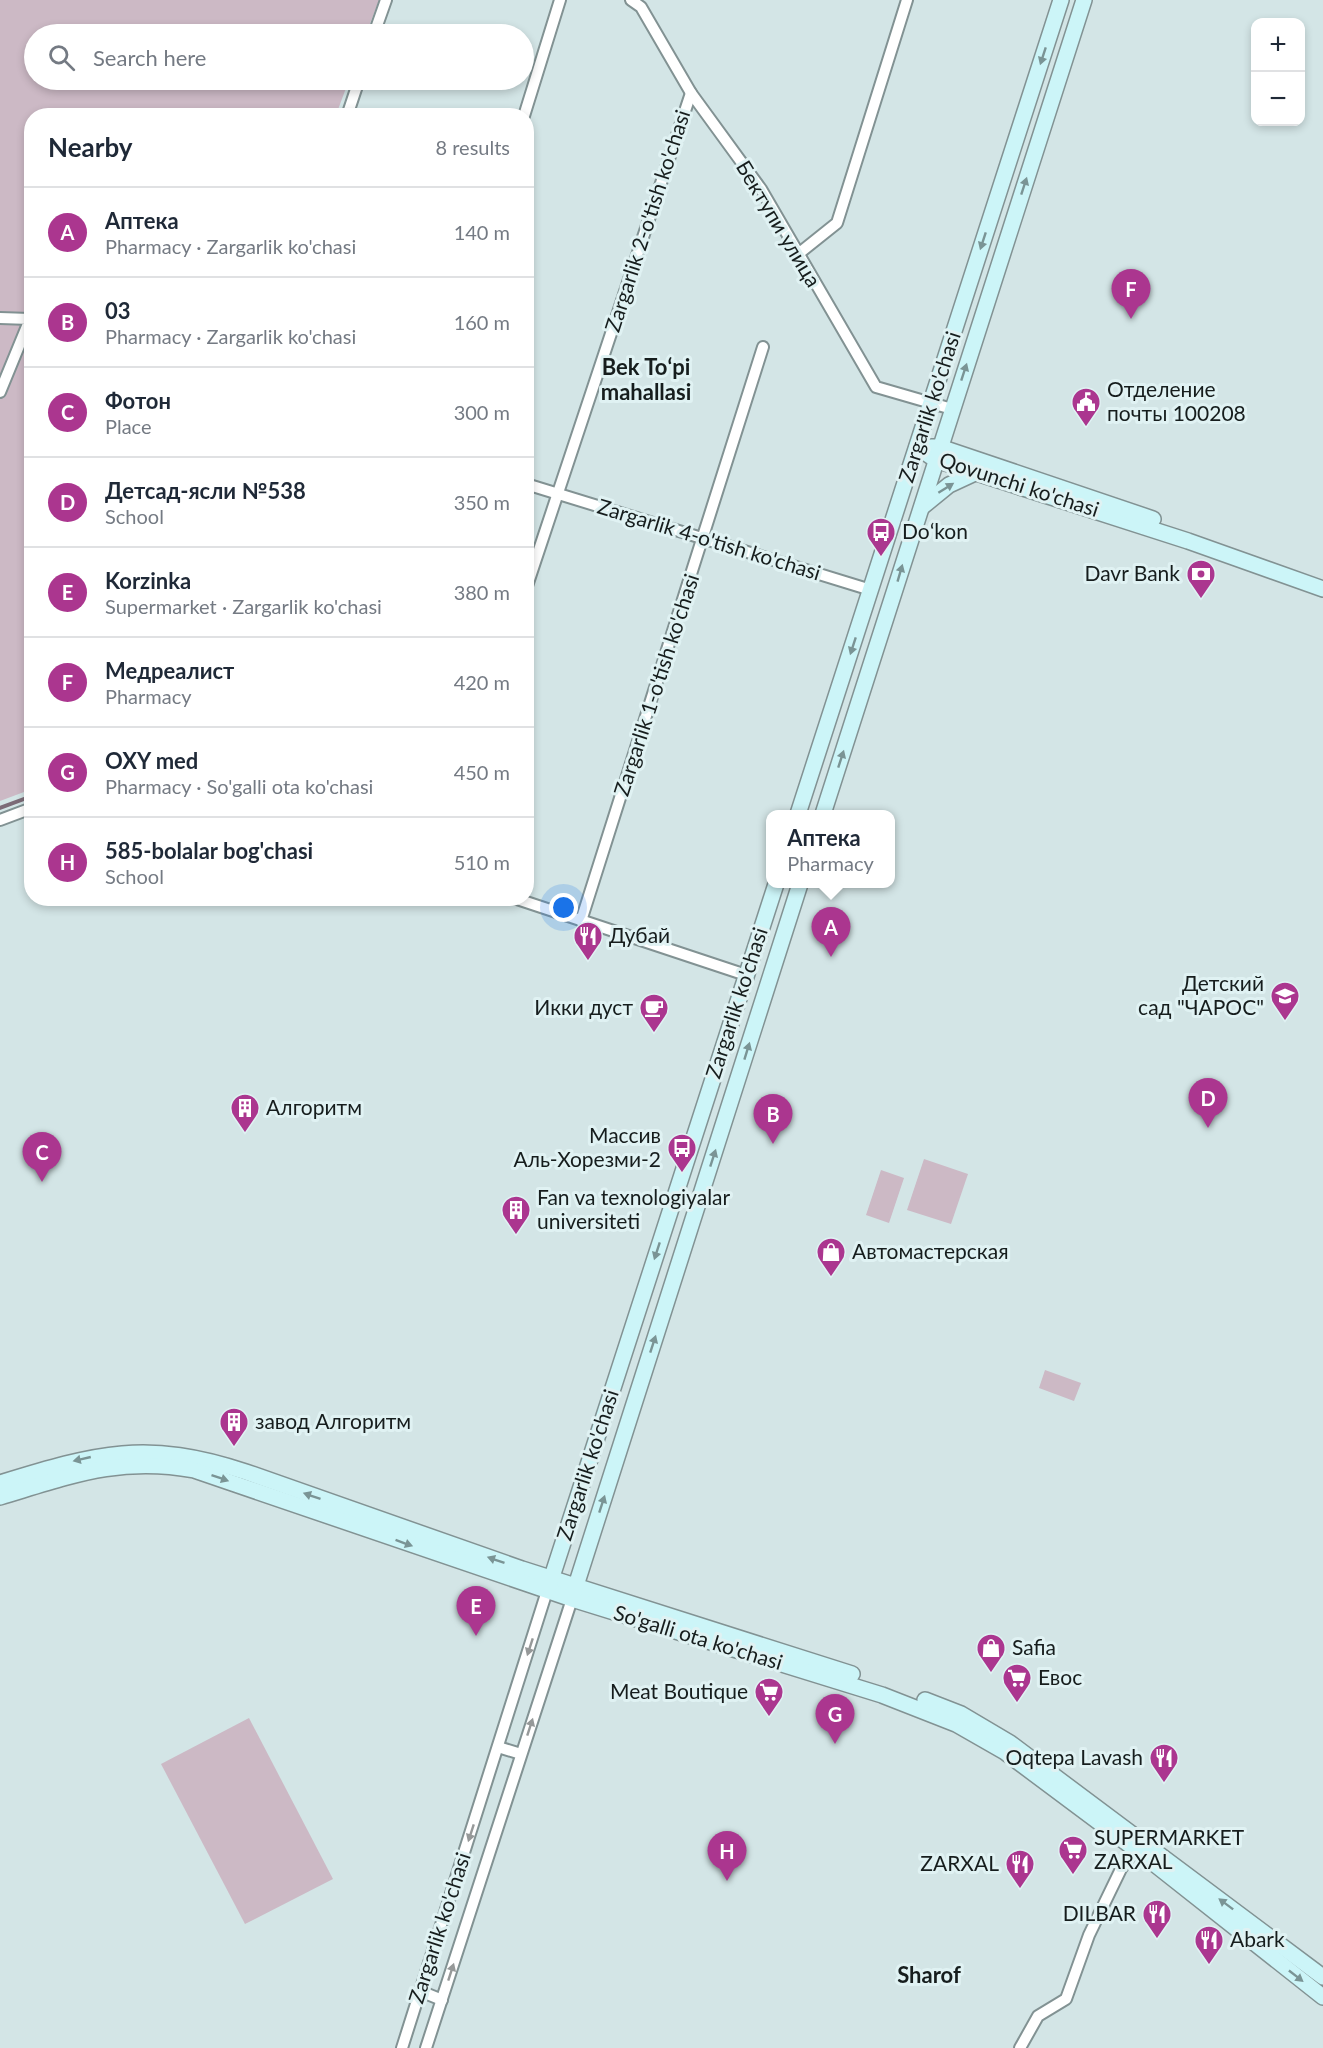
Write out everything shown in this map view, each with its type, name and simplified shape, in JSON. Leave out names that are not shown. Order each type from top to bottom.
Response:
[{"type":"main road","name":"Zargarlik ko'chasi","points":[[799,810],[1061,0]]},
{"type":"main road","name":"Zargarlik ko'chasi","points":[[824,810],[1084,0]]},
{"type":"main road","name":"Qovunchi ko'chasi","points":[[917,447],[1323,578]]},
{"type":"main road","name":"Qovunchi ko'chasi","points":[[938,454],[977,472],[1188,541],[1323,589]]},
{"type":"main road","points":[[919,509],[950,485],[977,472]]},
{"type":"main road","name":"Zargarlik 4-o'tish ko'chasi","points":[[871,590],[892,597]]},
{"type":"main road","name":"Zargarlik ko'chasi","points":[[550,1585],[775,888]]},
{"type":"main road","name":"Zargarlik ko'chasi","points":[[574,1592],[799,888]]},
{"type":"main road","points":[[746,975],[769,982]]},
{"type":"main road","points":[[712,1083],[735,1089]]},
{"type":"main road","points":[[706,1100],[730,1107]]},
{"type":"main road","name":"So'galli ota ko'chasi","points":[[0,1482],[67,1463],[121,1452],[147,1451],[186,1457],[235,1469],[550,1585]]},
{"type":"main road","name":"So'galli ota ko'chasi","points":[[0,1497],[110,1466],[147,1464],[178,1467],[209,1474],[838,1680],[947,1720],[1005,1752],[1323,1977]]},
{"type":"main road","name":"So'galli ota ko'chasi","points":[[1138,1845],[1323,1998]]},
{"type":"street","points":[[378,24],[386,0]]},
{"type":"street","points":[[534,84],[560,0]]},
{"type":"street","name":"Бектупи улица","points":[[631,0],[641,7],[691,93],[761,189],[797,255],[876,387],[952,409]]},
{"type":"street","points":[[797,255],[837,223],[907,0]]},
{"type":"street","points":[[350,108],[356,90]]},
{"type":"street","points":[[526,108],[532,90]]},
{"type":"street","name":"Zargarlik 2-o'tish ko'chasi","points":[[534,564],[691,93]]},
{"type":"street","points":[[0,318],[24,319]]},
{"type":"street","points":[[0,392],[24,334]]},
{"type":"street","name":"Zargarlik 1-o'tish ko'chasi","points":[[581,921],[763,346]]},
{"type":"street","name":"Zargarlik 4-o'tish ko'chasi","points":[[534,487],[871,590]]},
{"type":"street","points":[[0,820],[24,811]]},
{"type":"street","points":[[534,905],[746,975]]},
{"type":"street","name":"Zargarlik ko'chasi","points":[[402,2048],[550,1585]]},
{"type":"street","name":"Zargarlik ko'chasi","points":[[426,2048],[574,1592]]},
{"type":"street","points":[[498,1747],[521,1755]]},
{"type":"street","points":[[1020,2048],[1038,2016],[1066,1999],[1089,1935],[1121,1869],[1138,1845]]},
{"type":"street","points":[[420,1991],[442,2000]]},
{"type":"shaded area","points":[[0,0],[379,0],[370,24],[24,24],[24,90],[345,90],[339,108],[24,108],[24,792],[0,801]]},
{"type":"shaded area","points":[[924,1159],[968,1174],[951,1224],[907,1210]]},
{"type":"shaded area","points":[[881,1170],[904,1178],[889,1223],[866,1215]]},
{"type":"shaded area","points":[[1045,1370],[1081,1383],[1074,1401],[1039,1388]]},
{"type":"shaded area","points":[[249,1718],[333,1879],[245,1924],[161,1764]]},
{"type":"waterway","points":[[0,808],[24,799]]},
{"type":"place","name":"Медреалист","points":[[1131,319]]},
{"type":"place","name":"Отделение почты 100208","points":[[1086,428]]},
{"type":"place","name":"Doʻkon","points":[[881,558]]},
{"type":"place","name":"Davr Bank","points":[[1201,600]]},
{"type":"place","name":"Аптека","points":[[831,957]]},
{"type":"place","name":"Дубай","points":[[588,962]]},
{"type":"place","name":"Детский сад \"ЧАРОС\"","points":[[1285,1022]]},
{"type":"place","name":"Икки дуст","points":[[654,1034]]},
{"type":"place","name":"Детсад-ясли №538","points":[[1208,1128]]},
{"type":"place","name":"Алгоритм","points":[[245,1134]]},
{"type":"place","name":"03","points":[[773,1144]]},
{"type":"place","name":"Массив Аль-Хорезми-2","points":[[682,1174]]},
{"type":"place","name":"Фотон","points":[[42,1182]]},
{"type":"place","name":"Fan va texnologiyalar universiteti","points":[[516,1236]]},
{"type":"place","name":"Автомастерская","points":[[831,1278]]},
{"type":"place","name":"завод Алгоритм","points":[[234,1448]]},
{"type":"place","name":"Korzinka","points":[[476,1636]]},
{"type":"place","name":"Safia","points":[[991,1674]]},
{"type":"place","name":"Евос","points":[[1017,1704]]},
{"type":"place","name":"Meat Boutique","points":[[769,1718]]},
{"type":"place","name":"OXY med","points":[[835,1744]]},
{"type":"place","name":"Oqtepa Lavash","points":[[1164,1784]]},
{"type":"place","name":"SUPERMARKET ZARXAL","points":[[1073,1876]]},
{"type":"place","name":"585-bolalar bog'chasi","points":[[727,1881]]},
{"type":"place","name":"ZARXAL","points":[[1020,1890]]},
{"type":"place","name":"DILBAR","points":[[1157,1940]]},
{"type":"place","name":"Abark","points":[[1209,1966]]},
{"type":"district","name":"Bek Toʻpi mahallasi","points":[[646,380]]},
{"type":"district","name":"Sharof","points":[[929,1975]]}]
